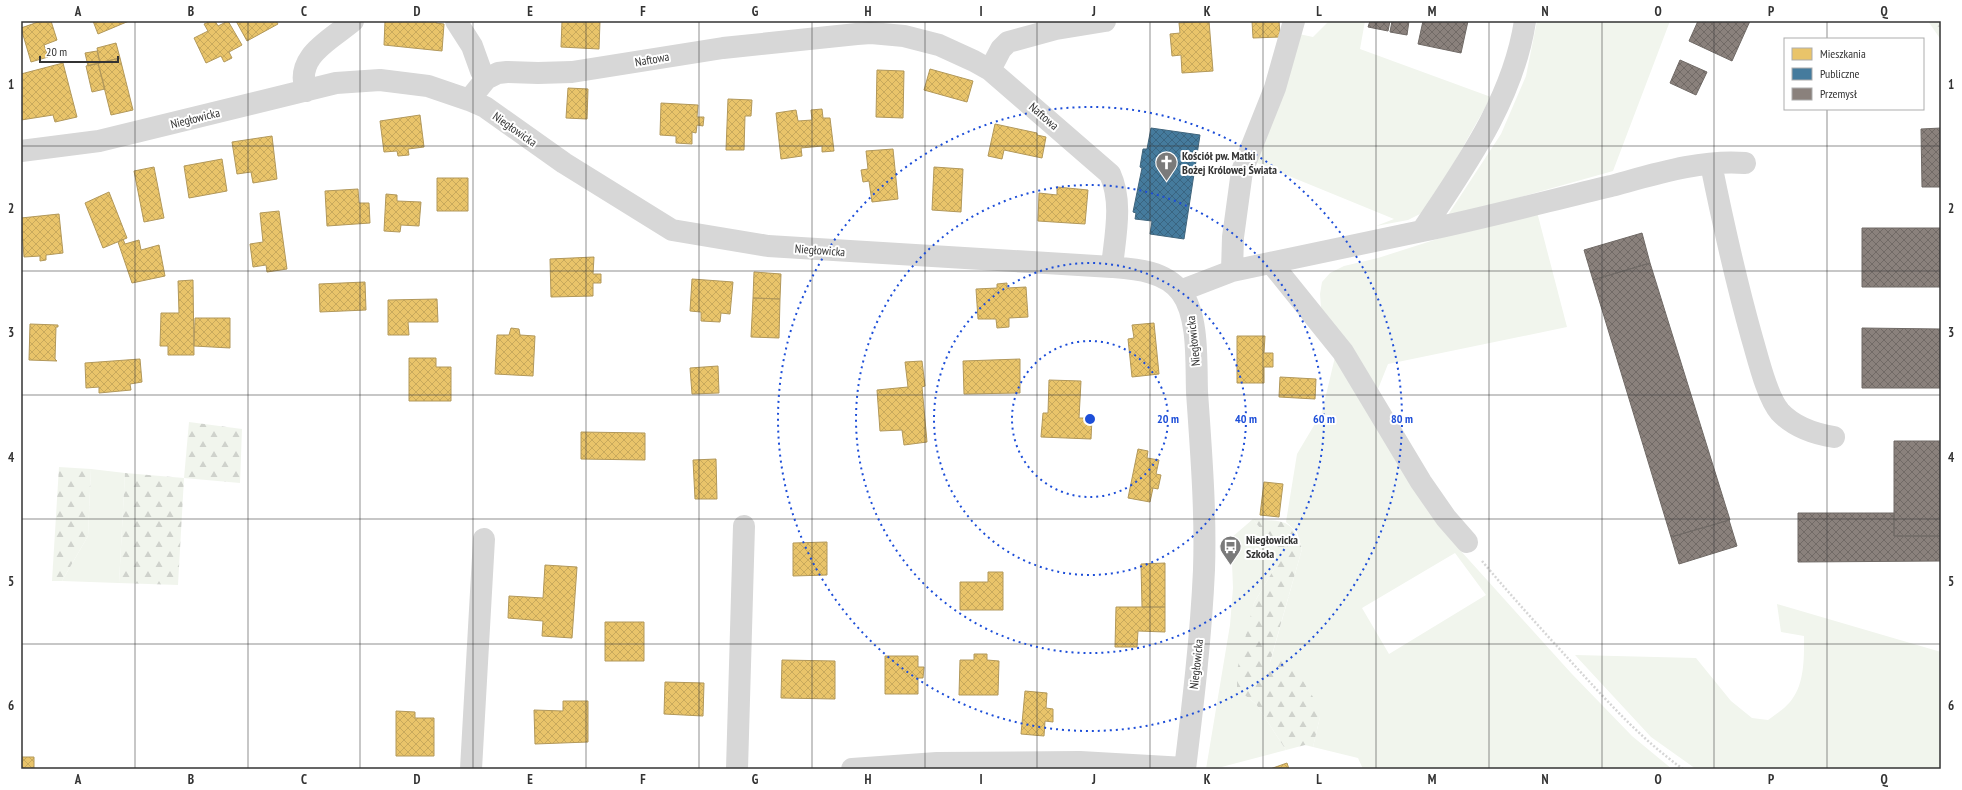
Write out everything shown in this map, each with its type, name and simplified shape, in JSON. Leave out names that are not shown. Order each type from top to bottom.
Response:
[{"type":"street","points":[[306,91],[302,75],[305,66],[322,44],[353,21]]},
{"type":"street","points":[[456,21],[472,46],[481,72],[486,79],[468,100]]},
{"type":"street","points":[[990,70],[1001,49],[1008,42],[1056,29],[1105,21]]},
{"type":"street","points":[[1232,271],[1231,257],[1242,171],[1275,88],[1294,21]]},
{"type":"street","points":[[1422,231],[1462,171],[1494,114],[1514,67],[1525,21]]},
{"type":"street","name":"Naftowa","points":[[486,79],[498,73],[572,72],[775,41],[857,34],[886,27],[939,45],[990,70],[1110,174],[1116,187],[1118,205],[1112,267]]},
{"type":"street","name":"Niegłowicka","points":[[21,151],[99,141],[336,83],[380,80],[428,86],[484,107],[564,163],[672,230],[768,246],[1138,269],[1168,280],[1180,291],[1189,305],[1194,334],[1202,481],[1204,569],[1200,633],[1185,769]]},
{"type":"street","points":[[1180,291],[1232,271],[1272,264],[1463,222],[1654,175],[1711,164],[1745,163]]},
{"type":"street","points":[[1711,164],[1723,223],[1743,304],[1762,373],[1771,394],[1780,412],[1792,422],[1806,430],[1834,437]]},
{"type":"street","points":[[1272,264],[1343,352],[1421,482],[1446,518],[1467,542]]},
{"type":"street","points":[[737,769],[744,526]]},
{"type":"street","points":[[471,769],[484,539]]},
{"type":"street","points":[[852,769],[937,763],[1080,762],[1185,769]]},
{"type":"path","points":[[1467,542],[1536,624],[1618,713],[1660,752],[1683,769]]},
{"type":"green space","points":[[1329,21],[1365,21],[1360,49],[1491,97],[1436,195],[1420,214],[1408,220],[1376,226],[1394,219],[1252,161],[1299,34],[1313,37]]},
{"type":"green space","points":[[1537,21],[1670,21],[1613,171],[1446,218],[1501,134],[1526,76]]},
{"type":"green space","points":[[1928,21],[1941,21],[1941,40]]},
{"type":"green space","points":[[1537,212],[1567,327],[1388,364],[1378,389],[1321,308],[1320,294],[1322,282],[1330,273],[1344,266],[1378,258],[1456,233]]},
{"type":"green space","points":[[1335,357],[1460,550],[1571,673],[1632,736],[1672,769],[1363,769],[1358,758],[1313,747],[1320,717],[1270,663],[1302,549],[1297,532],[1286,522],[1297,454],[1322,412]],"holes":[[[1455,553],[1486,595],[1389,654],[1362,608]]]},
{"type":"green space","points":[[189,422],[242,429],[240,483],[184,478]]},
{"type":"green space","points":[[59,467],[91,469],[88,536],[62,581],[52,581]]},
{"type":"green space","points":[[91,469],[125,473],[119,583],[62,581],[88,536]]},
{"type":"green space","points":[[125,473],[184,478],[178,585],[119,583]]},
{"type":"green space","points":[[1253,519],[1263,532],[1274,553],[1274,569],[1254,603],[1237,689],[1256,704],[1286,750],[1214,769],[1206,769],[1230,625],[1233,588],[1231,538]]},
{"type":"green space","points":[[1253,519],[1279,521],[1290,526],[1294,531],[1302,549],[1270,662],[1286,653],[1313,697],[1320,717],[1313,747],[1305,745],[1286,750],[1256,704],[1237,689],[1237,670],[1254,603],[1274,569],[1274,553],[1263,532]]},
{"type":"green space","points":[[1777,604],[1941,652],[1941,769],[1696,769],[1651,737],[1575,655],[1696,658],[1731,701],[1752,718],[1768,720],[1785,707],[1795,695],[1799,687],[1804,662],[1804,636],[1781,632]]},
{"type":"building: Mieszkania","points":[[41,21],[51,21],[57,40],[44,45],[48,57],[31,62],[21,28]]},
{"type":"building: Mieszkania","points":[[93,21],[129,21],[98,34]]},
{"type":"building: Mieszkania","points":[[215,21],[218,26],[228,21],[242,45],[229,52],[232,58],[224,62],[221,56],[206,63],[194,38],[208,31],[204,24]]},
{"type":"building: Mieszkania","points":[[236,21],[276,21],[278,24],[247,41]]},
{"type":"building: Mieszkania","points":[[385,21],[436,21],[436,23],[444,24],[442,51],[384,45]]},
{"type":"building: Mieszkania","points":[[562,21],[600,21],[599,49],[561,47]]},
{"type":"building: Mieszkania","points":[[1209,21],[1213,71],[1182,73],[1181,55],[1172,56],[1170,34],[1180,33],[1179,23]]},
{"type":"building: Mieszkania","points":[[1252,21],[1279,21],[1280,37],[1253,38]]},
{"type":"building: Mieszkania","points":[[116,43],[120,58],[100,63],[97,48]]},
{"type":"building: Mieszkania","points":[[97,51],[100,63],[88,66],[85,53]]},
{"type":"building: Mieszkania","points":[[120,58],[133,110],[111,115],[98,63]]},
{"type":"building: Mieszkania","points":[[63,63],[77,117],[55,122],[53,115],[21,120],[21,74]]},
{"type":"building: Mieszkania","points":[[98,63],[105,89],[92,92],[86,66]]},
{"type":"building: Mieszkania","points":[[930,69],[973,81],[967,102],[924,90]]},
{"type":"building: Mieszkania","points":[[877,70],[904,71],[903,118],[876,117]]},
{"type":"building: Mieszkania","points":[[568,88],[588,89],[587,119],[566,118]]},
{"type":"building: Mieszkania","points":[[728,99],[752,100],[751,116],[745,116],[744,150],[726,150]]},
{"type":"building: Mieszkania","points":[[661,103],[698,105],[697,117],[704,117],[703,126],[697,125],[696,133],[692,132],[692,144],[676,143],[676,136],[660,135]]},
{"type":"building: Mieszkania","points":[[822,109],[823,118],[830,118],[834,151],[822,152],[822,146],[801,148],[802,156],[781,159],[776,113],[796,110],[798,121],[812,120],[811,110]]},
{"type":"building: Mieszkania","points":[[420,115],[424,147],[408,149],[409,155],[398,156],[397,151],[384,152],[380,121]]},
{"type":"building: Mieszkania","points":[[995,124],[1037,133],[1037,135],[1046,137],[1042,158],[1004,150],[1002,159],[988,156]]},
{"type":"building: Mieszkania","points":[[272,136],[277,179],[253,183],[251,172],[237,174],[232,142]]},
{"type":"building: Mieszkania","points":[[893,149],[898,199],[872,202],[869,181],[863,182],[861,170],[868,169],[866,151]]},
{"type":"building: Mieszkania","points":[[222,159],[227,191],[189,198],[184,166]]},
{"type":"building: Mieszkania","points":[[154,167],[164,218],[144,222],[134,171]]},
{"type":"building: Mieszkania","points":[[934,167],[963,169],[961,212],[932,210]]},
{"type":"building: Mieszkania","points":[[437,178],[468,178],[468,211],[437,211]]},
{"type":"building: Mieszkania","points":[[1057,187],[1088,190],[1085,224],[1038,221],[1039,193],[1057,195]]},
{"type":"building: Mieszkania","points":[[358,189],[359,203],[369,203],[370,223],[327,226],[325,191]]},
{"type":"building: Mieszkania","points":[[109,192],[127,238],[103,248],[85,203]]},
{"type":"building: Mieszkania","points":[[386,194],[397,195],[397,201],[421,202],[419,226],[401,225],[400,232],[384,231]]},
{"type":"building: Mieszkania","points":[[279,211],[287,269],[267,272],[266,265],[253,267],[250,244],[263,242],[260,213]]},
{"type":"building: Mieszkania","points":[[59,214],[63,253],[46,255],[46,260],[40,261],[40,256],[24,257],[21,218]]},
{"type":"building: Mieszkania","points":[[123,239],[125,244],[139,240],[141,250],[159,245],[165,276],[132,283],[118,242]]},
{"type":"building: Mieszkania","points":[[594,257],[593,274],[601,274],[601,283],[593,283],[593,296],[551,297],[550,259]]},
{"type":"building: Mieszkania","points":[[754,272],[781,274],[780,299],[753,298]]},
{"type":"building: Mieszkania","points":[[692,279],[733,282],[730,314],[721,313],[720,322],[701,321],[701,312],[690,311]]},
{"type":"building: Mieszkania","points":[[193,280],[194,355],[168,355],[168,346],[160,346],[161,313],[179,313],[178,281]]},
{"type":"building: Mieszkania","points":[[365,282],[366,310],[320,312],[319,284]]},
{"type":"building: Mieszkania","points":[[1007,283],[1007,288],[1026,287],[1028,317],[1009,318],[1009,327],[997,328],[996,319],[978,319],[976,289],[997,288],[997,284]]},
{"type":"building: Mieszkania","points":[[753,298],[780,299],[779,338],[751,337]]},
{"type":"building: Mieszkania","points":[[437,299],[438,322],[408,322],[409,335],[388,335],[388,300]]},
{"type":"building: Mieszkania","points":[[195,318],[230,318],[230,348],[194,346]]},
{"type":"building: Mieszkania","points":[[1154,323],[1159,374],[1132,377],[1128,339],[1134,338],[1132,325]]},
{"type":"building: Mieszkania","points":[[30,324],[58,325],[58,327],[56,327],[55,359],[57,361],[29,360]]},
{"type":"building: Mieszkania","points":[[511,328],[519,329],[520,335],[535,336],[533,376],[495,374],[497,335],[509,335]]},
{"type":"building: Mieszkania","points":[[1237,336],[1265,336],[1264,353],[1273,353],[1273,367],[1264,367],[1264,383],[1237,383]]},
{"type":"building: Mieszkania","points":[[409,358],[436,358],[436,367],[451,367],[451,401],[409,401]]},
{"type":"building: Mieszkania","points":[[140,359],[142,382],[130,384],[131,390],[99,393],[99,387],[86,388],[85,363]]},
{"type":"building: Mieszkania","points":[[1020,359],[1020,393],[964,394],[963,361]]},
{"type":"building: Mieszkania","points":[[922,361],[925,386],[922,387],[927,442],[904,445],[902,430],[880,431],[877,390],[908,387],[905,362]]},
{"type":"building: Mieszkania","points":[[718,366],[719,393],[692,394],[690,368]]},
{"type":"building: Mieszkania","points":[[1280,377],[1316,379],[1315,399],[1279,397]]},
{"type":"building: Mieszkania","points":[[1049,380],[1081,381],[1079,418],[1092,418],[1091,439],[1041,437],[1043,413],[1048,413]]},
{"type":"building: Mieszkania","points":[[581,432],[645,433],[645,460],[581,459]]},
{"type":"building: Mieszkania","points":[[1138,449],[1148,451],[1147,458],[1159,460],[1156,474],[1161,475],[1158,489],[1153,488],[1150,502],[1128,498]]},
{"type":"building: Mieszkania","points":[[716,459],[717,499],[695,499],[693,460]]},
{"type":"building: Mieszkania","points":[[1264,482],[1283,484],[1279,517],[1260,515]]},
{"type":"building: Mieszkania","points":[[827,542],[827,575],[793,576],[793,543]]},
{"type":"building: Mieszkania","points":[[1165,563],[1165,607],[1142,607],[1141,564]]},
{"type":"building: Mieszkania","points":[[545,565],[577,567],[572,638],[542,636],[543,621],[508,618],[509,596],[543,598]]},
{"type":"building: Mieszkania","points":[[988,572],[1003,572],[1003,610],[960,610],[960,582],[988,582]]},
{"type":"building: Mieszkania","points":[[1116,607],[1165,607],[1165,632],[1138,631],[1137,647],[1115,647]]},
{"type":"building: Mieszkania","points":[[605,622],[644,622],[644,661],[605,661]]},
{"type":"building: Mieszkania","points":[[974,654],[987,654],[987,660],[999,661],[998,695],[959,695],[960,660],[974,660]]},
{"type":"building: Mieszkania","points":[[885,656],[918,656],[918,667],[924,667],[923,678],[918,678],[918,694],[885,694]]},
{"type":"building: Mieszkania","points":[[782,660],[835,661],[835,699],[781,698]]},
{"type":"building: Mieszkania","points":[[665,682],[704,683],[703,716],[664,714]]},
{"type":"building: Mieszkania","points":[[1025,691],[1047,693],[1046,708],[1053,709],[1053,722],[1045,721],[1044,736],[1021,734]]},
{"type":"building: Mieszkania","points":[[563,701],[588,701],[588,742],[535,744],[534,710],[563,711]]},
{"type":"building: Mieszkania","points":[[396,711],[415,712],[415,718],[434,718],[434,756],[396,756]]},
{"type":"building: Mieszkania","points":[[21,757],[34,757],[34,769],[21,769]]},
{"type":"building: Mieszkania","points":[[1287,763],[1289,769],[1270,769]]},
{"type":"building: Publiczne","name":"Kościół pw. Matki Bożej Królowej Świata","points":[[1151,128],[1200,135],[1184,239],[1150,234],[1152,221],[1135,219],[1136,213],[1133,212],[1142,168],[1140,167],[1143,149],[1147,149]]},
{"type":"building: Przemysł","points":[[1370,21],[1390,21],[1388,31],[1368,27]]},
{"type":"building: Przemysł","points":[[1392,21],[1409,21],[1407,35],[1390,32]]},
{"type":"building: Przemysł","points":[[1423,21],[1468,21],[1461,53],[1418,44]]},
{"type":"building: Przemysł","points":[[1698,21],[1750,21],[1732,61],[1689,41]]},
{"type":"building: Przemysł","points":[[1680,60],[1707,72],[1696,95],[1670,83]]},
{"type":"building: Przemysł","points":[[1941,128],[1941,187],[1922,187],[1921,129]]},
{"type":"building: Przemysł","points":[[1862,228],[1941,228],[1941,287],[1862,287]]},
{"type":"building: Przemysł","points":[[1642,233],[1650,263],[1593,280],[1584,250]]},
{"type":"building: Przemysł","points":[[1650,263],[1730,520],[1671,537],[1593,280]]},
{"type":"building: Przemysł","points":[[1862,328],[1941,329],[1941,388],[1862,388]]},
{"type":"building: Przemysł","points":[[1894,441],[1941,441],[1941,536],[1894,536]]},
{"type":"building: Przemysł","points":[[1798,513],[1894,513],[1894,536],[1941,536],[1941,561],[1798,562]]},
{"type":"building: Przemysł","points":[[1729,520],[1737,546],[1679,564],[1671,537]]},
{"type":"place","name":"Kościół pw. Matki Bożej Królowej Świata","points":[[1167,182]]},
{"type":"place","name":"Niegłowicka Szkoła","points":[[1230,566]]}]
